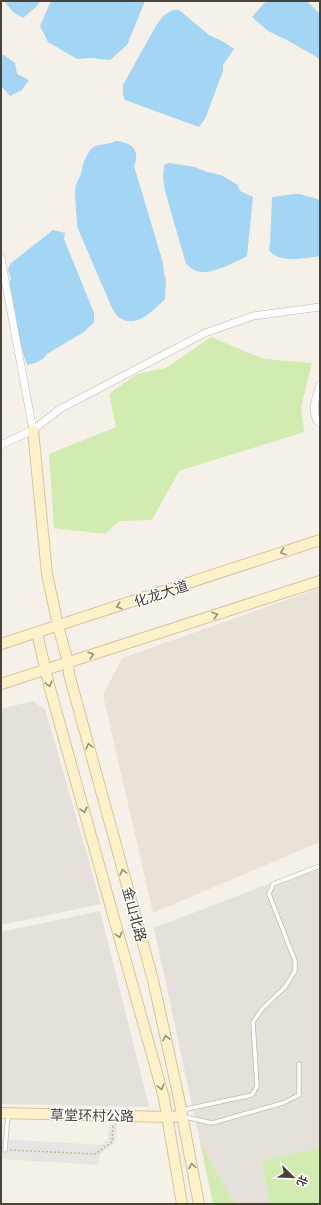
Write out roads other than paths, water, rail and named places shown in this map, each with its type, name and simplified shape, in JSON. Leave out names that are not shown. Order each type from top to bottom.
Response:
[{"type":"street","points":[[1,258],[33,430]]},
{"type":"street","points":[[1,445],[33,430],[60,410],[205,333],[253,316],[320,306]]},
{"type":"street","points":[[320,385],[316,397],[314,415],[320,423]]},
{"type":"street","name":"金山北路","points":[[33,430],[47,574],[58,626],[68,662],[73,690],[153,980],[182,1113],[199,1204]]},
{"type":"street","name":"化龙大道","points":[[1,644],[320,540]]},
{"type":"street","points":[[1,684],[320,581]]},
{"type":"street","name":"金山北路","points":[[37,633],[45,670],[162,1091],[168,1117],[182,1204]]},
{"type":"street","name":"草堂环村公路","points":[[4,1113],[168,1117],[182,1113]]},
{"type":"lane","points":[[182,1113],[252,1095],[257,1086],[253,1022],[262,1009],[285,987],[295,971],[295,961],[269,894],[273,884],[320,866]]},
{"type":"lane","points":[[182,1113],[212,1123],[283,1103],[299,1095],[300,1064]]},
{"type":"lane","points":[[4,1113],[4,1150]]},
{"type":"water","points":[[4,1],[40,1],[37,6],[23,18],[13,12]]},
{"type":"water","points":[[51,1],[145,1],[127,45],[110,60],[91,58],[77,59],[48,42],[40,26]]},
{"type":"water","points":[[269,1],[307,1],[320,14],[320,59],[268,31],[252,17],[264,3]]},
{"type":"water","points":[[173,10],[179,10],[209,35],[234,49],[223,65],[223,71],[205,119],[199,127],[125,100],[123,95],[123,85],[157,24],[164,15]]},
{"type":"water","points":[[1,55],[4,55],[15,63],[17,74],[29,80],[22,90],[10,96],[1,86]]},
{"type":"water","points":[[116,141],[130,145],[135,151],[136,160],[134,166],[163,263],[166,279],[165,299],[144,317],[132,321],[126,321],[119,317],[112,308],[77,224],[75,193],[76,185],[81,174],[84,161],[90,150],[95,146]]},
{"type":"water","points":[[169,163],[195,167],[207,172],[221,175],[238,185],[240,191],[253,197],[247,256],[223,268],[209,272],[196,271],[186,264],[165,191],[163,178],[164,165]]},
{"type":"water","points":[[300,194],[320,200],[320,256],[300,259],[286,259],[273,254],[269,250],[272,197]]},
{"type":"water","points":[[53,230],[65,233],[64,239],[94,313],[94,322],[84,332],[47,354],[41,360],[27,365],[8,308],[9,283],[11,278],[8,270],[10,264]]}]
